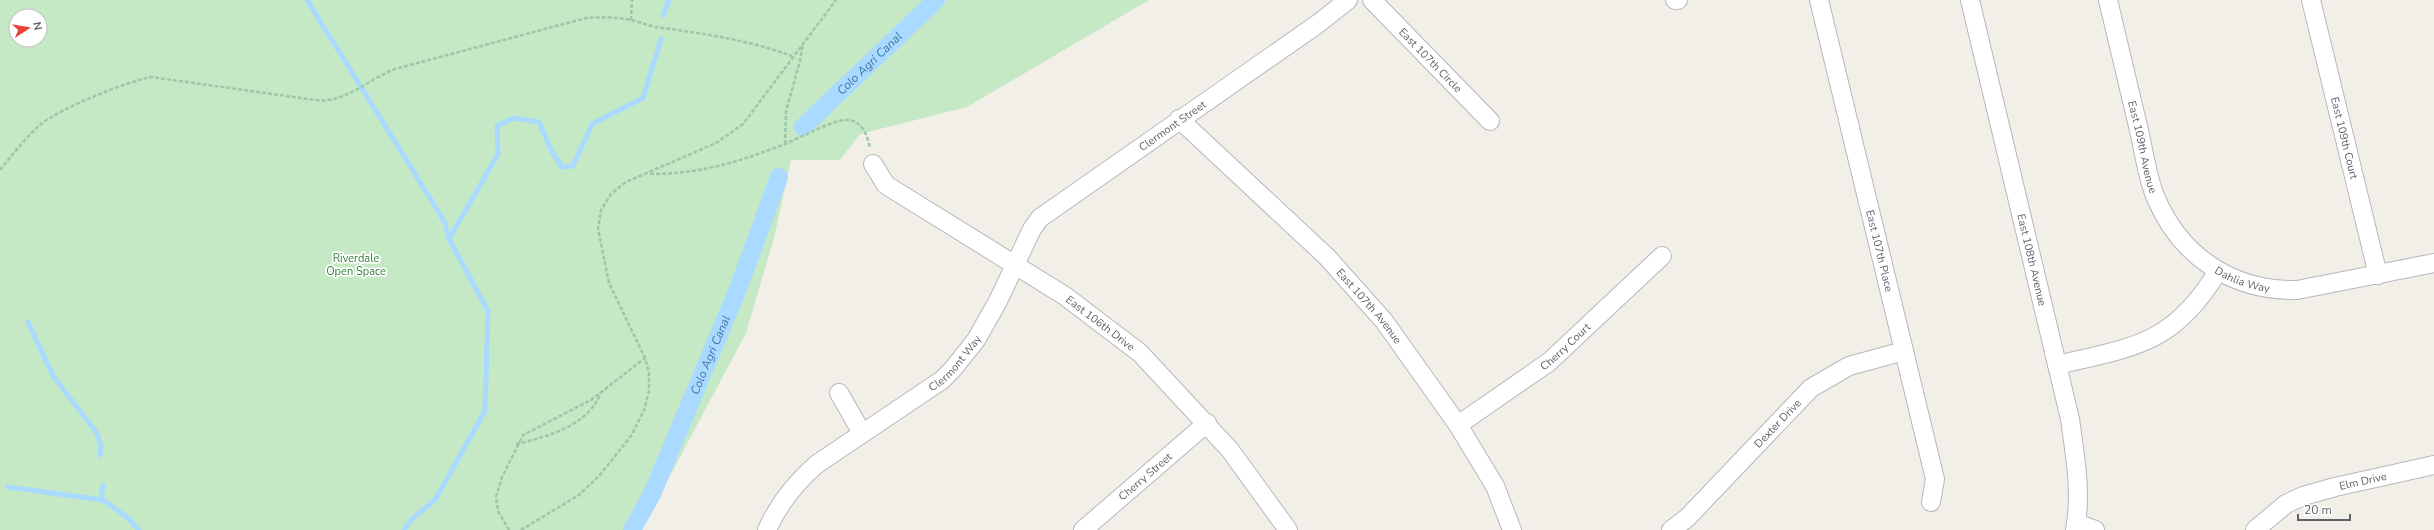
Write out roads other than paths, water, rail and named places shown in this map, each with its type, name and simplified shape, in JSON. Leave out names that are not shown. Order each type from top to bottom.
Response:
[{"type":"street","name":"Clermont Street","points":[[1016,266],[1032,229],[1040,218],[1179,119],[1319,23],[1348,0]]},
{"type":"street","name":"East 107th Circle","points":[[1372,0],[1490,121]]},
{"type":"street","name":"East 107th Place","points":[[1819,0],[1935,479],[1931,502]]},
{"type":"street","name":"East 108th Avenue","points":[[1970,0],[2057,365],[2076,463],[2076,526]]},
{"type":"street","name":"East 109th Avenue","points":[[2108,0],[2154,194],[2168,222],[2186,247],[2218,271]]},
{"type":"street","name":"East 109th Court","points":[[2311,0],[2378,275]]},
{"type":"street","name":"East 107th Avenue","points":[[1179,119],[1327,256],[1384,321],[1458,425],[1495,486],[1512,530]]},
{"type":"street","name":"East 106th Drive","points":[[873,164],[886,185],[1065,296],[1129,344],[1207,423],[1230,450],[1288,530]]},
{"type":"street","name":"Cherry Court","points":[[1458,425],[1549,362],[1662,256]]},
{"type":"street","name":"Dahlia Way","points":[[2057,365],[2125,349],[2166,332],[2198,300],[2218,271],[2251,286],[2275,290],[2297,290],[2434,263]]},
{"type":"street","name":"Clermont Way","points":[[767,530],[784,498],[801,478],[862,433],[942,380],[952,370],[976,340],[1016,266]]},
{"type":"street","name":"Dexter Drive","points":[[1671,530],[1687,518],[1811,388],[1850,366],[1904,351]]},
{"type":"street","points":[[839,393],[862,433]]},
{"type":"street","name":"Cherry Street","points":[[1083,530],[1207,423]]},
{"type":"street","name":"Elm Drive","points":[[2255,530],[2286,504],[2303,496],[2335,487],[2434,465]]},
{"type":"street","points":[[2076,526],[2095,530]]},
{"type":"waterway","points":[[307,0],[445,223],[449,239]]},
{"type":"waterway","points":[[663,15],[669,0]]},
{"type":"waterway","name":"Colo Agri Canal","points":[[803,127],[936,0]]},
{"type":"waterway","points":[[404,530],[412,519],[435,500],[485,411],[488,311],[449,239],[498,154],[497,126],[513,118],[539,122],[552,152],[562,167],[573,166],[592,124],[643,98],[661,39]]},
{"type":"waterway","name":"Colo Agri Canal","points":[[632,530],[652,494],[738,289],[779,177]]},
{"type":"waterway","points":[[28,322],[53,376],[97,433],[101,446],[100,455]]},
{"type":"waterway","points":[[101,500],[103,485]]},
{"type":"waterway","points":[[8,487],[103,500],[127,517],[139,530]]},
{"type":"park label","name":"Riverdale Open Space","points":[[356,264]]}]
